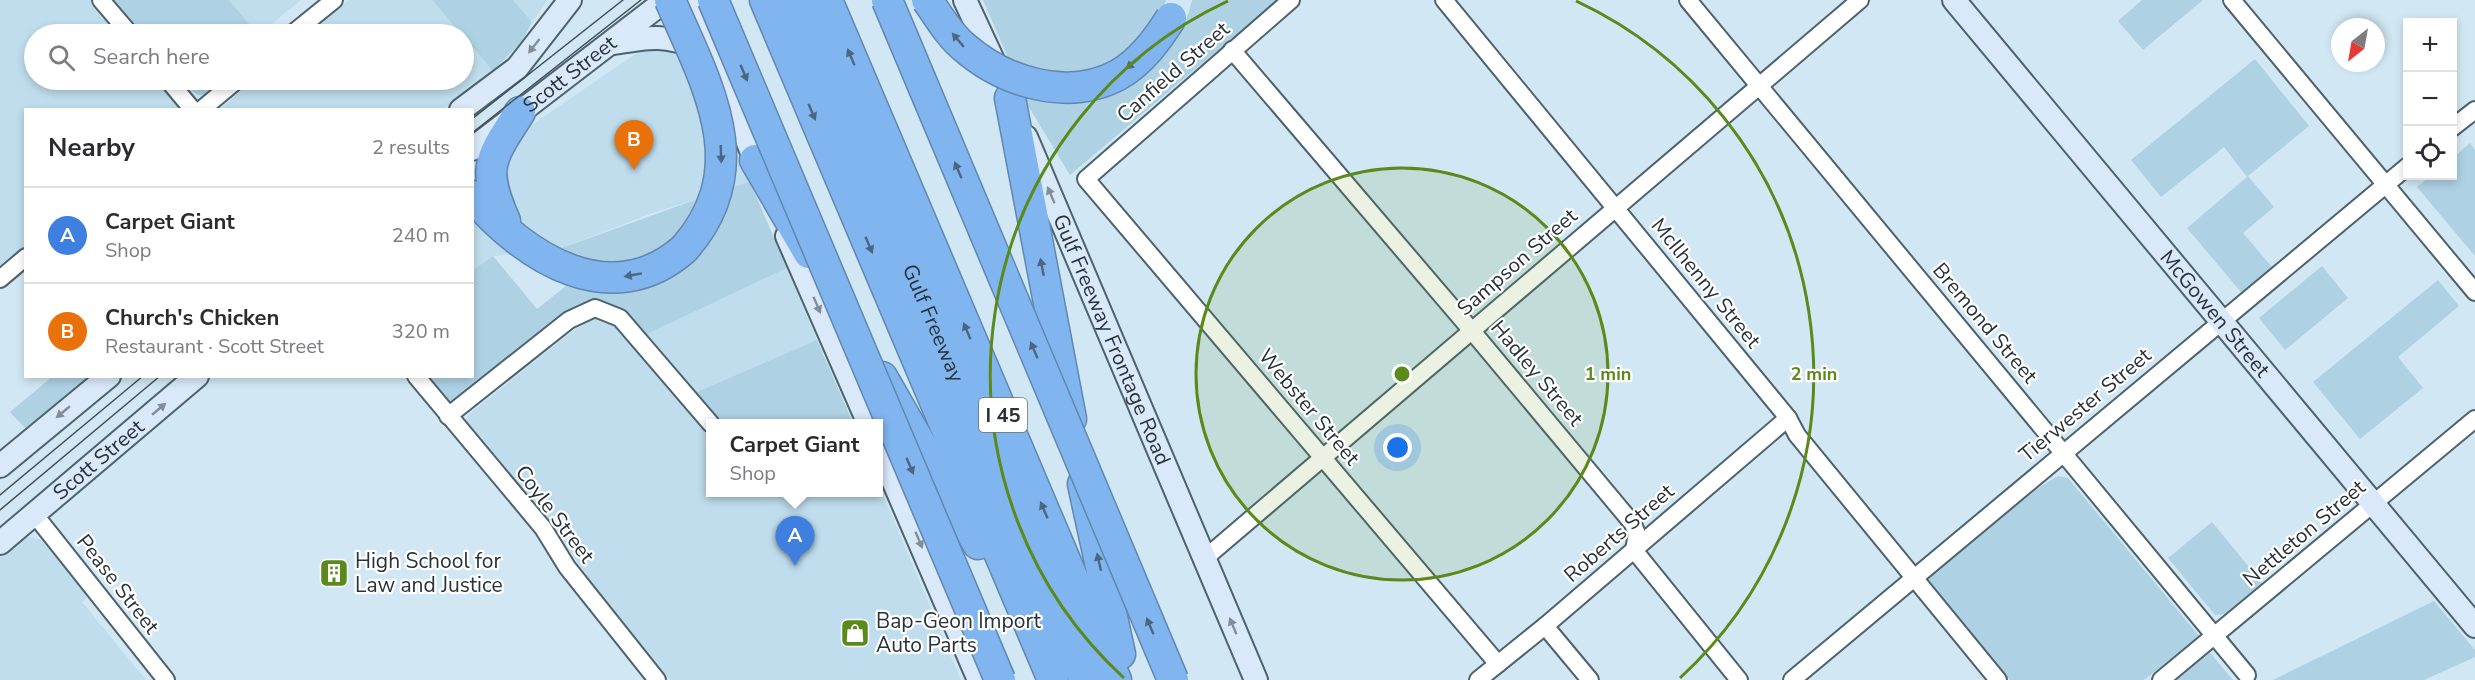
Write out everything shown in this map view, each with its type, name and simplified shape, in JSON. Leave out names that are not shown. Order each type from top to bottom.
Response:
[{"type":"highway","points":[[474,198],[488,214],[537,253],[576,273],[610,278],[640,274],[665,266],[684,249],[700,231],[713,206],[720,185],[722,152],[710,93],[668,0]]},
{"type":"highway","points":[[713,0],[1000,680]]},
{"type":"highway","name":"Gulf Freeway","points":[[765,0],[1052,677]]},
{"type":"highway","name":"Gulf Freeway","points":[[796,0],[1085,680]]},
{"type":"highway","name":"Gulf Freeway","points":[[827,0],[1116,680]]},
{"type":"highway","points":[[887,0],[1173,680]]},
{"type":"highway","points":[[927,0],[962,46],[979,59],[1008,76],[1051,86],[1090,84],[1117,75],[1133,64],[1155,42],[1175,9]]},
{"type":"highway","points":[[1010,98],[1094,540],[1126,680]]},
{"type":"highway","points":[[512,234],[490,183],[490,164],[520,112]]},
{"type":"highway","points":[[755,160],[916,435],[1052,677]]},
{"type":"main road","name":"Scott Street","points":[[464,108],[516,68],[570,0]]},
{"type":"main road","name":"Scott Street","points":[[474,147],[668,0]]},
{"type":"main road","points":[[687,0],[867,419]]},
{"type":"main road","points":[[713,0],[709,7],[713,56]]},
{"type":"main road","name":"Gulf Freeway Frontage Road","points":[[965,0],[1010,98],[1256,680]]},
{"type":"main road","name":"McGowen Street","points":[[1954,0],[2475,626]]},
{"type":"main road","points":[[613,43],[649,37],[671,37],[713,56]]},
{"type":"main road","points":[[0,466],[107,378]]},
{"type":"main road","name":"Scott Street","points":[[0,543],[195,378]]},
{"type":"main road","points":[[883,457],[979,680]]},
{"type":"street","points":[[101,0],[121,24]]},
{"type":"street","points":[[304,24],[334,0]]},
{"type":"street","name":"Canfield Street","points":[[1086,179],[1291,0]]},
{"type":"street","name":"McIlhenny Street","points":[[1444,0],[1788,418],[1797,435],[1998,680]]},
{"type":"street","name":"Bremond Street","points":[[1688,0],[2247,675]]},
{"type":"street","name":"Sampson Street","points":[[1204,559],[1324,459],[1615,206],[1860,0]]},
{"type":"street","points":[[2232,0],[2475,292]]},
{"type":"street","name":"Hadley Street","points":[[1232,50],[1633,524],[1637,534],[1634,550]]},
{"type":"street","points":[[176,90],[191,108]]},
{"type":"street","points":[[203,108],[225,90]]},
{"type":"street","points":[[2455,126],[2475,110]]},
{"type":"street","name":"Tierwester Street","points":[[1792,680],[1913,576],[2403,170]]},
{"type":"street","name":"Webster Street","points":[[1086,179],[1498,664]]},
{"type":"street","points":[[0,279],[24,259]]},
{"type":"street","points":[[448,416],[569,320],[595,308],[620,318],[708,419]]},
{"type":"street","name":"Coyle Street","points":[[418,378],[544,530],[572,575],[657,680]]},
{"type":"street","name":"Roberts Street","points":[[1478,680],[1545,626],[1788,418]]},
{"type":"street","name":"Nettleton Street","points":[[2161,680],[2475,419]]},
{"type":"street","name":"Pease Street","points":[[34,515],[166,680]]},
{"type":"street","points":[[1634,550],[1739,680]]},
{"type":"street","points":[[1545,626],[1590,680]]},
{"type":"shaded area","points":[[0,0],[92,0],[112,24],[24,24],[24,90],[166,90],[181,108],[24,108],[24,252],[0,272]]},
{"type":"shaded area","points":[[113,0],[229,0],[249,24],[133,24]]},
{"type":"shaded area","points":[[229,0],[301,0],[271,24],[249,24]]},
{"type":"shaded area","points":[[349,0],[432,0],[453,24],[319,24]]},
{"type":"shaded area","points":[[432,0],[513,0],[532,22],[522,41],[493,71],[474,49],[474,24],[453,24]]},
{"type":"shaded area","points":[[513,0],[548,0],[532,22]]},
{"type":"shaded area","points":[[983,0],[1166,0],[1153,29],[1130,52],[1117,61],[1087,74],[1064,78],[1012,67]]},
{"type":"shaded area","points":[[1192,0],[1277,0],[1070,175],[1021,94],[1169,47],[1188,15]]},
{"type":"shaded area","points":[[2142,0],[2203,0],[2143,50],[2118,21]]},
{"type":"shaded area","points":[[650,48],[674,48],[732,140],[750,182],[650,214],[559,249],[493,256],[474,269],[474,168],[517,135],[634,55]]},
{"type":"shaded area","points":[[474,49],[493,71],[474,85]]},
{"type":"shaded area","points":[[2255,59],[2309,126],[2248,176],[2274,207],[2243,233],[2272,267],[2241,292],[2187,228],[2247,177],[2224,147],[2161,197],[2131,160]]},
{"type":"shaded area","points":[[192,90],[214,90],[208,95],[198,95]]},
{"type":"shaded area","points":[[241,90],[468,90],[444,108],[221,108]]},
{"type":"shaded area","points":[[2470,143],[2475,150],[2475,256],[2417,187],[2426,180],[2457,180],[2457,154]]},
{"type":"shaded area","points":[[750,182],[787,268],[643,336],[624,314],[610,305],[580,304],[452,406],[428,378],[474,378],[474,269],[493,256],[537,309],[566,286],[596,291],[624,291],[650,286],[672,276],[692,261],[709,241],[723,216],[733,187]]},
{"type":"shaded area","points":[[703,197],[685,231],[648,260],[602,266],[559,249]]},
{"type":"shaded area","points":[[2322,266],[2348,298],[2285,350],[2259,318]]},
{"type":"shaded area","points":[[787,268],[817,340],[692,394],[643,336]]},
{"type":"shaded area","points":[[2438,280],[2459,306],[2398,357],[2423,388],[2360,439],[2313,382]]},
{"type":"shaded area","points":[[602,316],[611,319],[706,430],[706,497],[883,497],[883,495],[961,680],[670,680],[591,582],[559,535],[465,422],[469,414],[585,321]]},
{"type":"shaded area","points":[[817,340],[851,419],[714,419],[692,394]]},
{"type":"shaded area","points":[[51,378],[92,378],[25,428],[10,412]]},
{"type":"shaded area","points":[[2058,476],[2068,478],[2199,636],[2144,680],[2010,680],[1928,579],[2027,495]]},
{"type":"shaded area","points":[[2212,522],[2263,584],[2227,614],[2215,615],[2168,558]]},
{"type":"shaded area","points":[[31,537],[41,540],[89,595],[82,602],[146,680],[0,680],[0,557],[22,539]]},
{"type":"shaded area","points":[[2434,601],[2475,650],[2475,657],[2424,680],[2273,680]]},
{"type":"shaded area","points":[[2210,653],[2233,680],[2176,680]]},
{"type":"tram line","points":[[474,117],[623,0]]},
{"type":"tram line","points":[[474,131],[641,0]]},
{"type":"tram line","points":[[0,495],[141,378]]},
{"type":"tram line","points":[[0,510],[158,378]]},
{"type":"place","name":"Church's Chicken","points":[[634,170]]},
{"type":"place","name":"Carpet Giant","points":[[795,566]]},
{"type":"place","name":"High School for Law and Justice","points":[[334,573]]},
{"type":"place","name":"Bap-Geon Import Auto Parts","points":[[855,633]]}]
